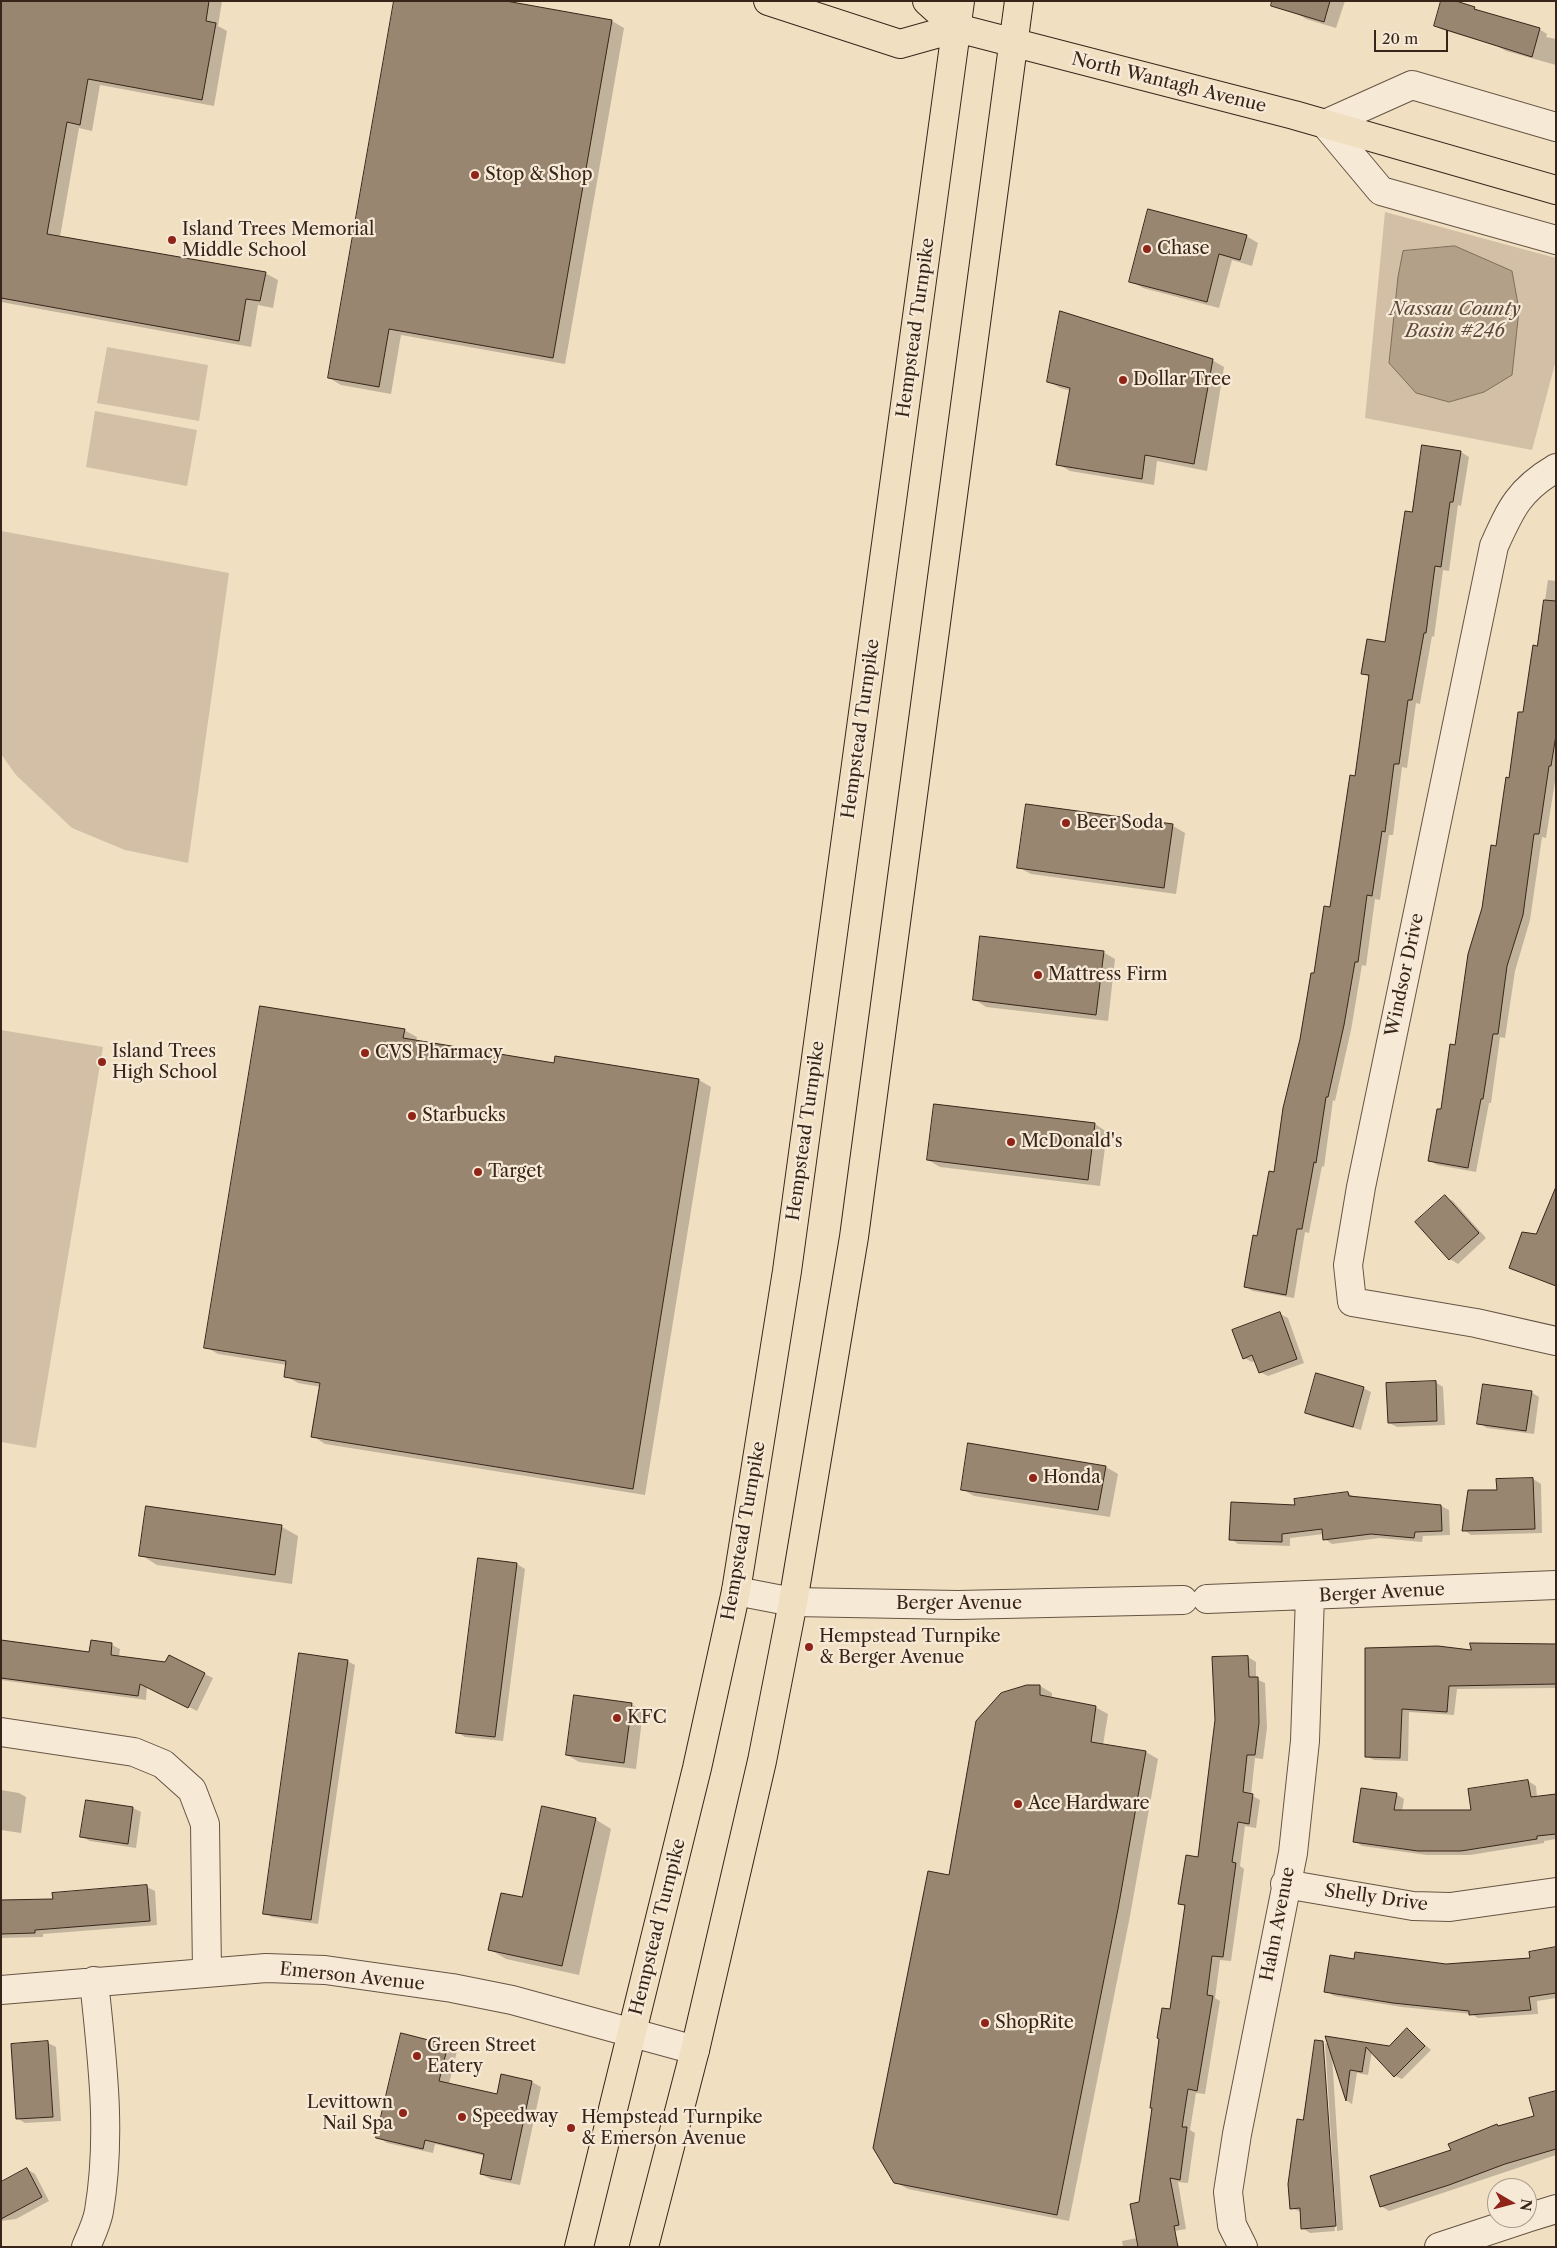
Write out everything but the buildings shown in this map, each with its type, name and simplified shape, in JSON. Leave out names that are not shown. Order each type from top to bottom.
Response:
[{"type":"main road","points":[[768,1],[900,44],[959,14]]},
{"type":"main road","points":[[927,1],[959,14]]},
{"type":"main road","points":[[644,2247],[695,2050],[762,1761],[793,1602],[857,1214],[1020,1]]},
{"type":"main road","name":"North Wantagh Avenue","points":[[959,14],[1013,44],[1325,124],[1556,190]]},
{"type":"main road","name":"Hempstead Turnpike","points":[[579,2247],[697,1768],[736,1591],[787,1271],[959,14]]},
{"type":"street","points":[[1556,127],[1412,86],[1325,124],[1381,191],[1556,240]]},
{"type":"street","name":"Windsor Drive","points":[[1556,468],[1534,481],[1510,510],[1494,546],[1360,1187],[1348,1265],[1352,1302],[1476,1323],[1556,1341]]},
{"type":"street","name":"Berger Avenue","points":[[736,1591],[793,1602],[958,1605],[1195,1600],[1556,1585]]},
{"type":"street","name":"Hahn Avenue","points":[[1244,2247],[1232,2225],[1228,2192],[1236,2134],[1292,1853],[1305,1741],[1310,1596]]},
{"type":"street","points":[[1,1732],[134,1752],[163,1764],[192,1790],[205,1824],[207,1972]]},
{"type":"street","name":"Shelly Drive","points":[[1285,1884],[1413,1906],[1450,1907],[1556,1892]]},
{"type":"street","name":"Emerson Avenue","points":[[1,1990],[266,1968],[321,1970],[392,1978],[512,2000],[695,2050]]},
{"type":"street","points":[[86,2247],[99,2212],[106,2142],[106,2092],[94,1981]]},
{"type":"street","points":[[1537,2215],[1556,2209]]},
{"type":"street","points":[[1440,2247],[1472,2242],[1504,2228]]},
{"type":"shaded area","points":[[1385,212],[1556,258],[1556,360],[1532,450],[1365,418]]},
{"type":"shaded area","points":[[107,347],[208,365],[199,421],[97,403]]},
{"type":"shaded area","points":[[95,411],[197,430],[187,486],[86,467]]},
{"type":"shaded area","points":[[1,531],[229,573],[188,863],[125,850],[72,828],[16,775],[1,754]]},
{"type":"shaded area","points":[[1,1030],[103,1047],[36,1448],[1,1442]]},
{"type":"water","name":"Nassau County Basin #246","points":[[1455,246],[1512,271],[1519,310],[1512,375],[1484,392],[1449,402],[1416,393],[1389,363],[1398,277],[1403,251]]},
{"type":"place","name":"Stop & Shop","points":[[475,175]]},
{"type":"place","name":"Island Trees Memorial Middle School","points":[[172,240]]},
{"type":"place","name":"Chase","points":[[1147,249]]},
{"type":"place","name":"Dollar Tree","points":[[1123,380]]},
{"type":"place","name":"Beer Soda","points":[[1066,823]]},
{"type":"place","name":"Mattress Firm","points":[[1038,975]]},
{"type":"place","name":"CVS Pharmacy","points":[[365,1053]]},
{"type":"place","name":"Island Trees High School","points":[[102,1062]]},
{"type":"place","name":"Starbucks","points":[[412,1116]]},
{"type":"place","name":"McDonald's","points":[[1011,1142]]},
{"type":"place","name":"Target","points":[[478,1172]]},
{"type":"place","name":"Honda","points":[[1033,1478]]},
{"type":"place","name":"Hempstead Turnpike & Berger Avenue","points":[[809,1647]]},
{"type":"place","name":"KFC","points":[[617,1718]]},
{"type":"place","name":"Ace Hardware","points":[[1018,1804]]},
{"type":"place","name":"ShopRite","points":[[985,2023]]},
{"type":"place","name":"Green Street Eatery","points":[[417,2056]]},
{"type":"place","name":"Levittown Nail Spa","points":[[403,2113]]},
{"type":"place","name":"Speedway","points":[[462,2117]]},
{"type":"place","name":"Hempstead Turnpike & Emerson Avenue","points":[[571,2128]]}]
